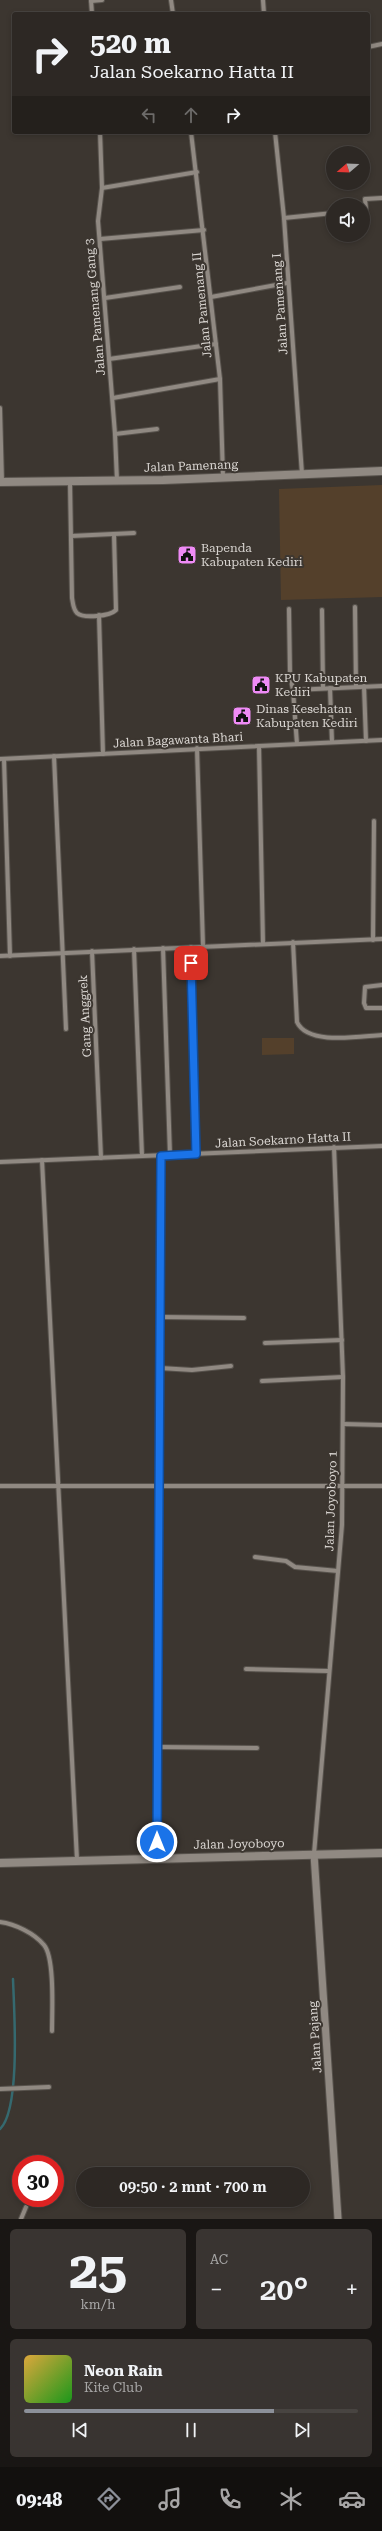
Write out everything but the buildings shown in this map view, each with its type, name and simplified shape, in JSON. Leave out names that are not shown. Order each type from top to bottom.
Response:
[{"type":"main road","name":"Jalan Pamenang","points":[[1,482],[117,481],[382,472]]},
{"type":"main road","name":"Jalan Joyoboyo","points":[[0,1863],[157,1857],[382,1853]]},
{"type":"street","points":[[92,12],[91,1],[102,0]]},
{"type":"street","points":[[171,0],[173,12]]},
{"type":"street","points":[[263,0],[263,12]]},
{"type":"street","points":[[370,47],[382,44]]},
{"type":"street","name":"Jalan Pamenang Gang 3","points":[[100,134],[102,188],[98,215],[115,434],[117,481]]},
{"type":"street","name":"Jalan Pamenang II","points":[[191,134],[204,230],[220,379],[223,477]]},
{"type":"street","name":"Jalan Pamenang I","points":[[275,134],[284,218],[302,474]]},
{"type":"street","points":[[102,188],[197,172]]},
{"type":"street","points":[[370,199],[382,198]]},
{"type":"street","points":[[284,218],[326,213]]},
{"type":"street","points":[[100,239],[204,230]]},
{"type":"street","points":[[211,297],[288,283]]},
{"type":"street","points":[[105,298],[180,287]]},
{"type":"street","points":[[109,359],[216,344]]},
{"type":"street","points":[[112,398],[220,379]]},
{"type":"street","points":[[0,408],[1,482]]},
{"type":"street","points":[[115,434],[157,429]]},
{"type":"street","points":[[70,482],[74,610],[83,615],[99,615],[114,612],[118,606],[114,534]]},
{"type":"street","points":[[71,536],[134,533]]},
{"type":"street","points":[[356,607],[356,686]]},
{"type":"street","points":[[289,609],[290,675],[293,690],[297,744]]},
{"type":"street","points":[[322,610],[323,688]]},
{"type":"street","points":[[99,615],[103,754]]},
{"type":"street","points":[[364,686],[366,741]]},
{"type":"street","points":[[293,690],[382,686]]},
{"type":"street","points":[[330,688],[332,742]]},
{"type":"street","name":"Jalan Bagawanta Bhari","points":[[2,759],[197,748],[382,740]]},
{"type":"street","points":[[259,746],[263,944]]},
{"type":"street","points":[[197,748],[204,946]]},
{"type":"street","points":[[54,756],[61,953],[66,1029]]},
{"type":"street","points":[[2,759],[10,956]]},
{"type":"street","points":[[373,940],[374,821]]},
{"type":"street","points":[[0,956],[382,939]]},
{"type":"street","points":[[293,942],[297,1022],[301,1028],[312,1035],[332,1038],[382,1035]]},
{"type":"street","points":[[163,948],[170,1155]]},
{"type":"street","points":[[191,948],[196,1154]]},
{"type":"street","points":[[134,949],[142,1156]]},
{"type":"street","name":"Gang Anggrek","points":[[92,952],[99,1080],[101,1158]]},
{"type":"street","points":[[382,985],[365,987],[364,992],[366,1008],[382,1008]]},
{"type":"street","name":"Jalan Soekarno Hatta II","points":[[0,1162],[382,1146]]},
{"type":"street","name":"Jalan Joyoboyo 1","points":[[314,1854],[328,1671],[338,1571],[342,1487],[343,1377],[334,1147]]},
{"type":"street","points":[[157,1857],[161,1156]]},
{"type":"street","points":[[42,1160],[78,1860]]},
{"type":"street","points":[[160,1317],[244,1318]]},
{"type":"street","points":[[265,1343],[342,1340]]},
{"type":"street","points":[[160,1368],[192,1370],[231,1366]]},
{"type":"street","points":[[262,1381],[343,1377]]},
{"type":"street","points":[[343,1424],[382,1424]]},
{"type":"street","points":[[0,1486],[59,1485],[159,1488],[382,1486]]},
{"type":"street","points":[[255,1557],[286,1561],[295,1567],[338,1571]]},
{"type":"street","points":[[246,1668],[328,1671]]},
{"type":"street","points":[[158,1747],[257,1748]]},
{"type":"street","name":"Jalan Pajang","points":[[314,1854],[338,2219]]},
{"type":"street","points":[[0,1922],[12,1924],[44,1945],[50,1964],[52,2031]]},
{"type":"street","points":[[0,2089],[48,2088]]},
{"type":"street","points":[[22,2219],[26,2207]]},
{"type":"shaded area","points":[[382,485],[382,597],[281,600],[279,489]]},
{"type":"shaded area","points":[[262,1038],[294,1038],[294,1054],[262,1055]]},
{"type":"waterway","points":[[0,2129],[7,2118],[14,2081],[15,2034],[13,1979]]},
{"type":"place","name":"Bapenda Kabupaten Kediri","points":[[187,555]]},
{"type":"place","name":"KPU Kabupaten Kediri","points":[[261,685]]},
{"type":"place","name":"Dinas Kesehatan Kabupaten Kediri","points":[[242,716]]},
{"type":"route","points":[[157,1842],[161,1156],[196,1154],[191,963]]}]
